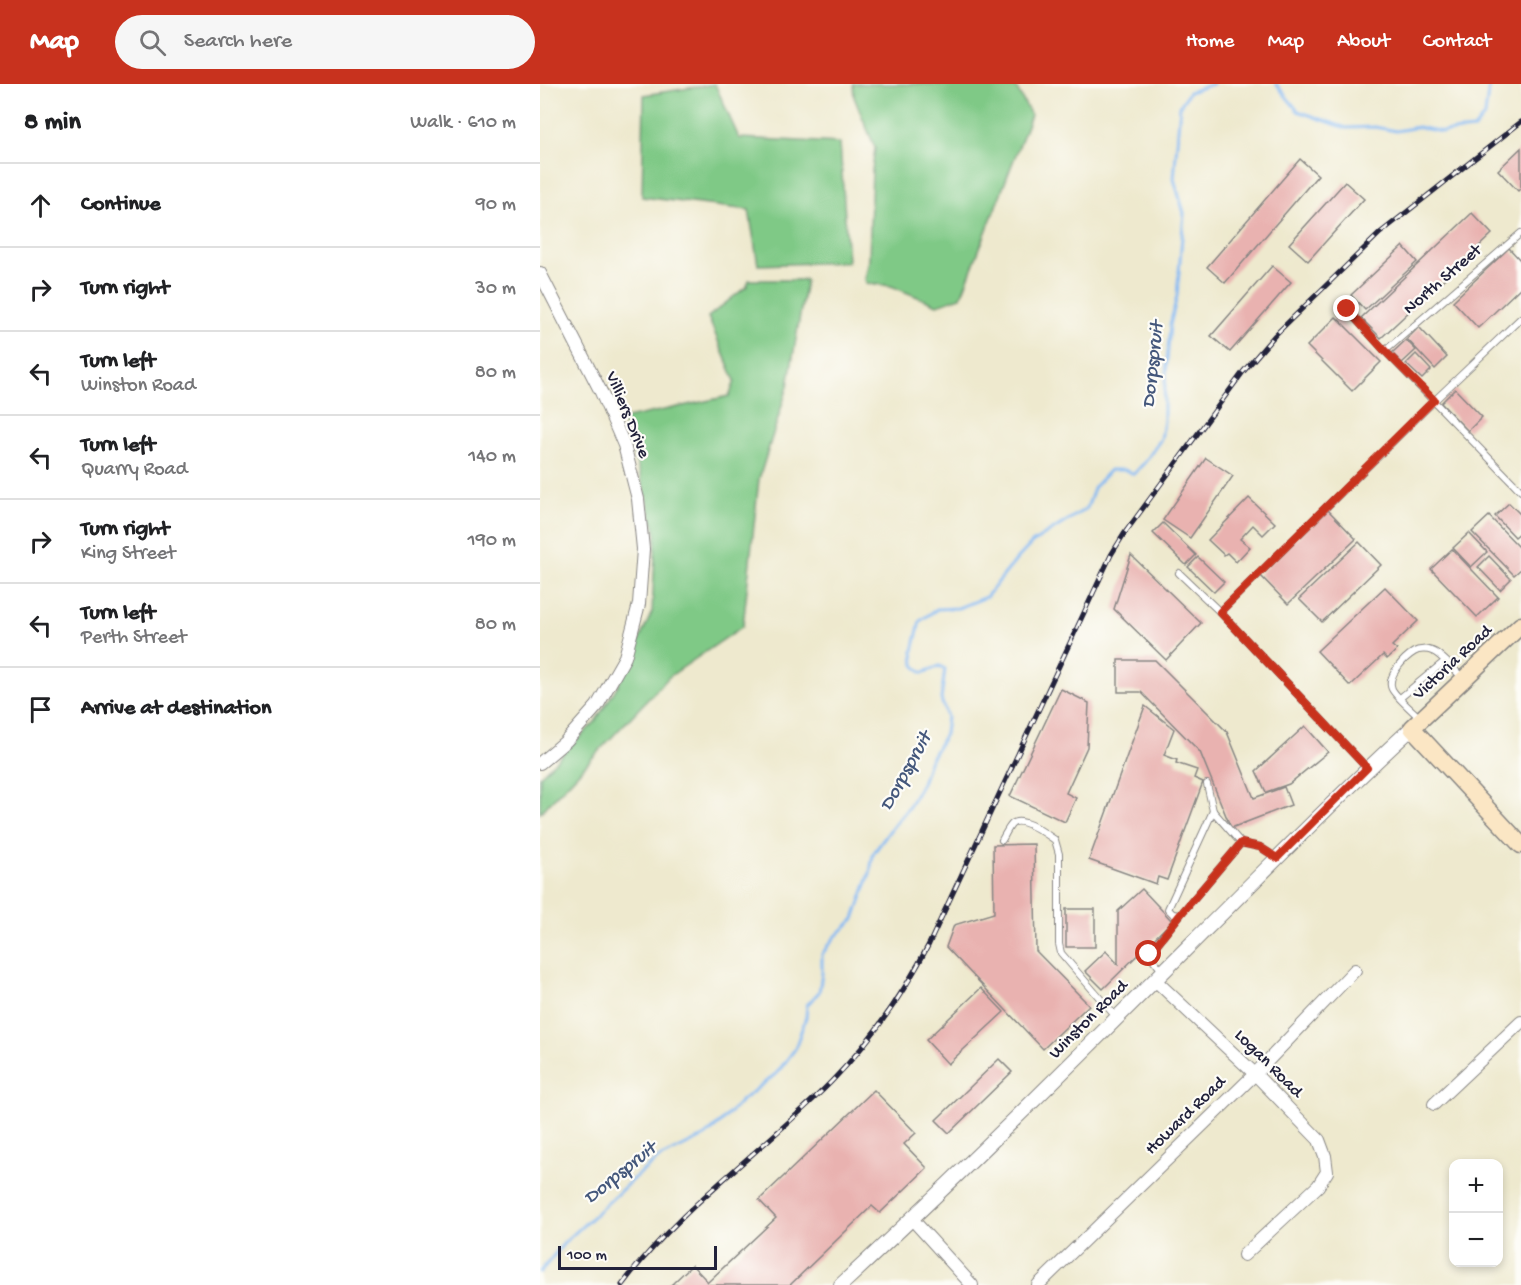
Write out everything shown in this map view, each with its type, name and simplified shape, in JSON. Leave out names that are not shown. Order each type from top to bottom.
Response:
[{"type":"main road","name":"Victoria Road","points":[[1417,724],[1521,625]]},
{"type":"main road","points":[[1417,724],[1521,845]]},
{"type":"street","name":"Villiers Drive","points":[[540,273],[601,392],[624,445],[638,499],[644,549],[639,604],[625,657],[597,706],[566,741],[540,763]]},
{"type":"street","name":"Winston Road","points":[[841,1285],[912,1219],[1117,1018],[1367,768],[1417,724]]},
{"type":"street","name":"Howard Road","points":[[1038,1285],[1255,1074],[1355,970]]},
{"type":"street","name":"Logan Road","points":[[1159,976],[1319,1140],[1325,1156],[1327,1172],[1318,1186],[1244,1255]]},
{"type":"street","points":[[1434,1104],[1521,1022]]},
{"type":"street","points":[[912,1219],[972,1285]]},
{"type":"lane","name":"North Street","points":[[1385,351],[1521,232]]},
{"type":"lane","points":[[1347,309],[1521,492]]},
{"type":"lane","points":[[1220,612],[1434,400],[1521,318]]},
{"type":"lane","points":[[1179,573],[1220,612],[1367,768]]},
{"type":"lane","points":[[1417,724],[1392,690],[1390,681],[1400,665],[1414,652],[1425,649],[1434,651],[1464,679]]},
{"type":"lane","points":[[1400,698],[1445,661]]},
{"type":"lane","points":[[1208,784],[1213,811],[1241,843],[1260,847],[1277,858]]},
{"type":"lane","points":[[1180,915],[1173,914],[1168,909],[1213,811]]},
{"type":"lane","points":[[1002,840],[1013,823],[1017,821],[1024,822],[1055,840],[1059,854],[1059,944],[1062,953],[1117,1018]]},
{"type":"lane","points":[[1159,976],[1149,954],[1241,843]]},
{"type":"green space","points":[[715,84],[739,138],[840,143],[848,262],[758,265],[749,210],[642,197],[644,95]]},
{"type":"green space","points":[[853,84],[1014,84],[1031,115],[961,297],[937,305],[891,286],[866,283],[875,148],[854,97]]},
{"type":"green space","points":[[749,280],[806,280],[788,386],[759,479],[743,626],[669,677],[540,813],[540,776],[595,722],[620,682],[652,612],[656,534],[622,419],[729,396],[735,381],[708,317],[747,286]]},
{"type":"building","points":[[1521,148],[1521,188],[1518,191],[1498,170]]},
{"type":"building","points":[[1300,159],[1318,175],[1225,283],[1207,267]]},
{"type":"building","points":[[1345,182],[1364,199],[1308,261],[1289,244]]},
{"type":"building","points":[[1472,213],[1492,234],[1381,338],[1361,318]]},
{"type":"building","points":[[1403,246],[1417,262],[1365,310],[1351,295]]},
{"type":"building","points":[[1509,248],[1521,261],[1521,287],[1478,328],[1453,301]]},
{"type":"building","points":[[1272,266],[1291,282],[1230,352],[1211,336]]},
{"type":"building","points":[[1336,317],[1381,362],[1352,391],[1307,346]]},
{"type":"building","points":[[1419,327],[1447,357],[1435,369],[1407,339]]},
{"type":"building","points":[[1406,340],[1416,350],[1402,363],[1392,353]]},
{"type":"building","points":[[1416,354],[1431,370],[1422,379],[1406,364]]},
{"type":"building","points":[[1455,389],[1482,417],[1468,431],[1441,403]]},
{"type":"building","points":[[1206,458],[1233,476],[1190,538],[1163,520]]},
{"type":"building","points":[[1249,498],[1275,523],[1263,535],[1253,525],[1240,539],[1250,547],[1236,562],[1227,553],[1224,555],[1208,540]]},
{"type":"building","points":[[1509,503],[1521,515],[1521,532],[1515,537],[1495,516]]},
{"type":"building","points":[[1327,509],[1356,539],[1288,604],[1259,574]]},
{"type":"building","points":[[1489,516],[1521,549],[1521,569],[1514,575],[1472,532]]},
{"type":"building","points":[[1163,523],[1196,555],[1186,565],[1153,533]]},
{"type":"building","points":[[1469,533],[1487,552],[1471,567],[1453,548]]},
{"type":"building","points":[[1359,542],[1381,565],[1322,622],[1299,599]]},
{"type":"building","points":[[1452,549],[1498,597],[1477,617],[1431,569]]},
{"type":"building","points":[[1131,555],[1201,623],[1166,660],[1114,609]]},
{"type":"building","points":[[1489,556],[1511,579],[1500,590],[1478,567]]},
{"type":"building","points":[[1198,557],[1224,582],[1214,592],[1188,567]]},
{"type":"building","points":[[1385,587],[1418,621],[1392,646],[1397,650],[1387,659],[1383,655],[1350,686],[1317,651]]},
{"type":"building","points":[[1118,660],[1155,660],[1227,732],[1254,798],[1284,787],[1291,805],[1231,828],[1200,752],[1141,692],[1118,692]]},
{"type":"building","points":[[1061,689],[1089,703],[1087,747],[1066,793],[1076,798],[1065,822],[1010,796]]},
{"type":"building","points":[[1145,706],[1174,729],[1164,755],[1177,760],[1176,763],[1197,770],[1194,778],[1203,782],[1167,880],[1158,877],[1156,884],[1089,860]]},
{"type":"building","points":[[1305,726],[1328,752],[1289,784],[1266,792],[1256,771]]},
{"type":"building","points":[[1034,844],[1036,951],[1089,1005],[1043,1049],[946,947],[954,925],[994,913],[993,845]]},
{"type":"building","points":[[1142,889],[1172,921],[1103,989],[1085,971],[1106,951],[1118,964],[1118,911]]},
{"type":"building","points":[[1066,909],[1095,909],[1095,947],[1066,947]]},
{"type":"building","points":[[981,988],[1004,1012],[948,1064],[926,1040]]},
{"type":"building","points":[[999,1059],[1012,1072],[949,1133],[936,1120]]},
{"type":"building","points":[[874,1090],[916,1133],[904,1144],[927,1168],[880,1213],[872,1206],[790,1285],[671,1285],[692,1265],[708,1282],[776,1218],[759,1200]]},
{"type":"waterway","name":"Dorpspruit","points":[[540,1272],[565,1242],[633,1179],[659,1158],[705,1136],[741,1101],[777,1073],[795,1049],[806,1017],[807,1005],[819,992],[822,954],[835,937],[854,919],[870,873],[873,854],[908,808],[945,734],[947,717],[941,699],[945,669],[940,666],[922,673],[914,665],[913,651],[920,621],[937,609],[958,608],[986,597],[1032,543],[1087,508],[1095,486],[1110,470],[1125,470],[1134,474],[1161,439],[1170,325],[1177,296],[1184,213],[1174,179],[1180,106],[1189,92],[1213,84]]},
{"type":"waterway","name":"Dorpspruit","points":[[1276,84],[1298,111],[1346,128],[1375,127],[1396,131],[1418,127],[1442,132],[1474,129],[1485,115],[1489,84]]},
{"type":"railway","points":[[622,1285],[645,1256],[696,1204],[831,1082],[860,1050],[885,1017],[929,944],[1111,555],[1243,372],[1275,335],[1380,233],[1521,122]]},
{"type":"route","points":[[1149,954],[1241,843],[1260,847],[1277,858],[1367,768],[1220,612],[1434,400],[1347,309]]}]
